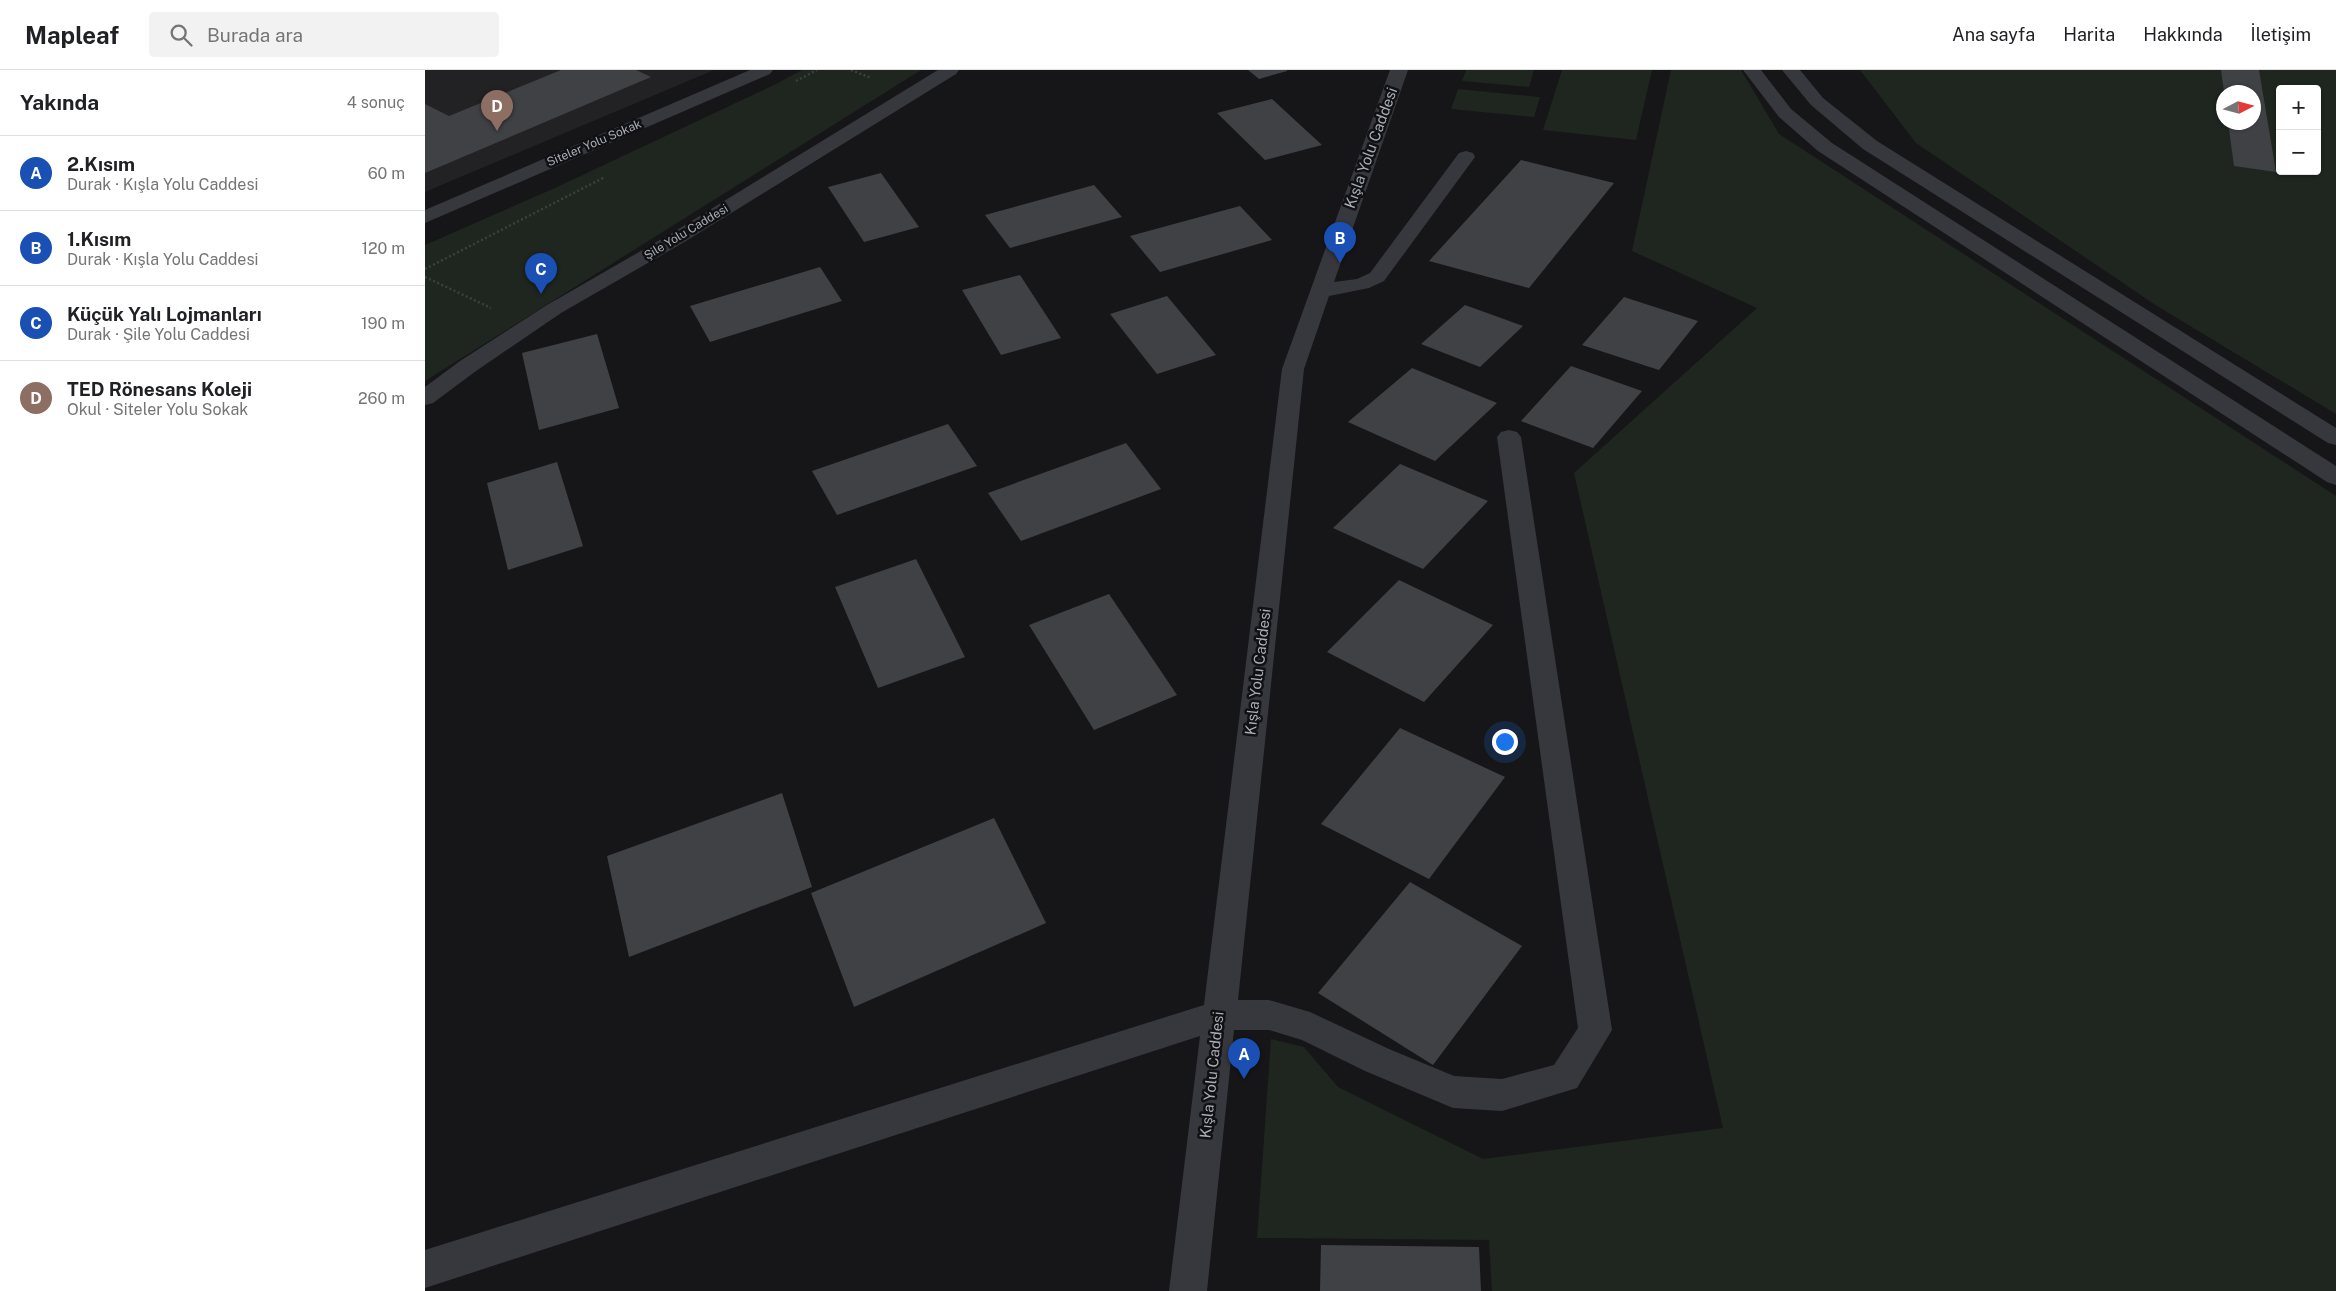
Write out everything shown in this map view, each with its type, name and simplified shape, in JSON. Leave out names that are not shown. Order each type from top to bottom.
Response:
[{"type":"street","name":"Siteler Yolu Sokak","points":[[425,217],[764,70]]},
{"type":"street","name":"Şile Yolu Caddesi","points":[[425,398],[468,366],[554,309],[679,237],[950,70]]},
{"type":"street","name":"Kışla Yolu Caddesi","points":[[1188,1291],[1293,369],[1399,70]]},
{"type":"street","points":[[1752,70],[1785,113],[1825,147],[2336,477]]},
{"type":"street","points":[[1791,70],[1824,110],[1870,145],[2336,438]]},
{"type":"street","points":[[1772,98],[1808,92]]},
{"type":"street","points":[[1320,291],[1362,284],[1377,277],[1466,156]]},
{"type":"street","points":[[425,1269],[1219,1015],[1269,1015],[1310,1027],[1377,1060],[1453,1092],[1502,1095],[1565,1077],[1595,1030],[1509,437]]},
{"type":"path","points":[[851,70],[871,78]]},
{"type":"path","points":[[425,277],[494,309]]},
{"type":"shaded area","points":[[425,70],[714,70],[425,192]]},
{"type":"shaded area","points":[[802,70],[921,70],[425,381],[425,245],[557,187]]},
{"type":"shaded area","points":[[1466,70],[1534,70],[1529,87],[1462,81]]},
{"type":"shaded area","points":[[1562,70],[1652,70],[1636,140],[1543,130]]},
{"type":"shaded area","points":[[1671,70],[1741,70],[1779,134],[2336,496],[2336,1291],[1492,1291],[1489,1240],[1257,1238],[1271,1039],[1304,1047],[1338,1087],[1483,1159],[1723,1128],[1574,473],[1757,308],[1632,251]]},
{"type":"shaded area","points":[[1860,70],[2336,70],[2336,414],[2157,306],[1916,143]]},
{"type":"shaded area","points":[[1458,89],[1540,97],[1534,117],[1451,109]]},
{"type":"building","points":[[561,70],[636,70],[651,77],[425,173],[425,104],[449,116]]},
{"type":"building","points":[[1248,70],[1287,70],[1287,71],[1259,79]]},
{"type":"building","points":[[2221,70],[2259,70],[2276,172],[2234,166],[2229,130],[2261,130],[2261,85],[2223,85]]},
{"type":"building","points":[[1272,99],[1322,145],[1265,160],[1217,113]]},
{"type":"building","points":[[1521,160],[1614,183],[1529,288],[1429,261]]},
{"type":"building","points":[[881,173],[919,227],[864,242],[828,187]]},
{"type":"building","points":[[1094,185],[1122,217],[1010,248],[985,215]]},
{"type":"building","points":[[1240,206],[1272,240],[1160,272],[1130,236]]},
{"type":"building","points":[[820,267],[842,301],[710,342],[690,306]]},
{"type":"building","points":[[1020,275],[1061,338],[1001,355],[962,290]]},
{"type":"building","points":[[1167,296],[1216,355],[1157,374],[1110,314]]},
{"type":"building","points":[[1624,297],[1698,321],[1659,370],[1582,345]]},
{"type":"building","points":[[1465,305],[1523,326],[1480,367],[1421,344]]},
{"type":"building","points":[[597,334],[619,408],[539,430],[522,353]]},
{"type":"building","points":[[1571,366],[1642,391],[1593,448],[1521,421]]},
{"type":"building","points":[[1412,368],[1497,403],[1435,461],[1348,422]]},
{"type":"building","points":[[948,424],[977,466],[837,515],[812,471]]},
{"type":"building","points":[[1126,443],[1161,489],[1021,541],[988,493]]},
{"type":"building","points":[[557,462],[583,546],[508,570],[487,483]]},
{"type":"building","points":[[1400,464],[1488,501],[1423,569],[1333,528]]},
{"type":"building","points":[[916,559],[965,657],[878,688],[835,587]]},
{"type":"building","points":[[1399,580],[1493,625],[1424,702],[1327,652]]},
{"type":"building","points":[[1109,594],[1177,695],[1094,730],[1029,625]]},
{"type":"building","points":[[1400,728],[1505,777],[1429,879],[1321,824]]},
{"type":"building","points":[[782,793],[812,887],[629,957],[607,856]]},
{"type":"building","points":[[994,818],[1046,923],[854,1007],[811,893]]},
{"type":"building","points":[[1410,882],[1522,946],[1433,1065],[1318,993]]},
{"type":"building","points":[[1321,1245],[1479,1247],[1481,1291],[1320,1291]]},
{"type":"place","name":"TED Rönesans Koleji","points":[[497,131]]},
{"type":"place","name":"1.Kısım","points":[[1340,263]]},
{"type":"place","name":"Küçük Yalı Lojmanları","points":[[541,294]]},
{"type":"place","name":"2.Kısım","points":[[1244,1079]]}]
